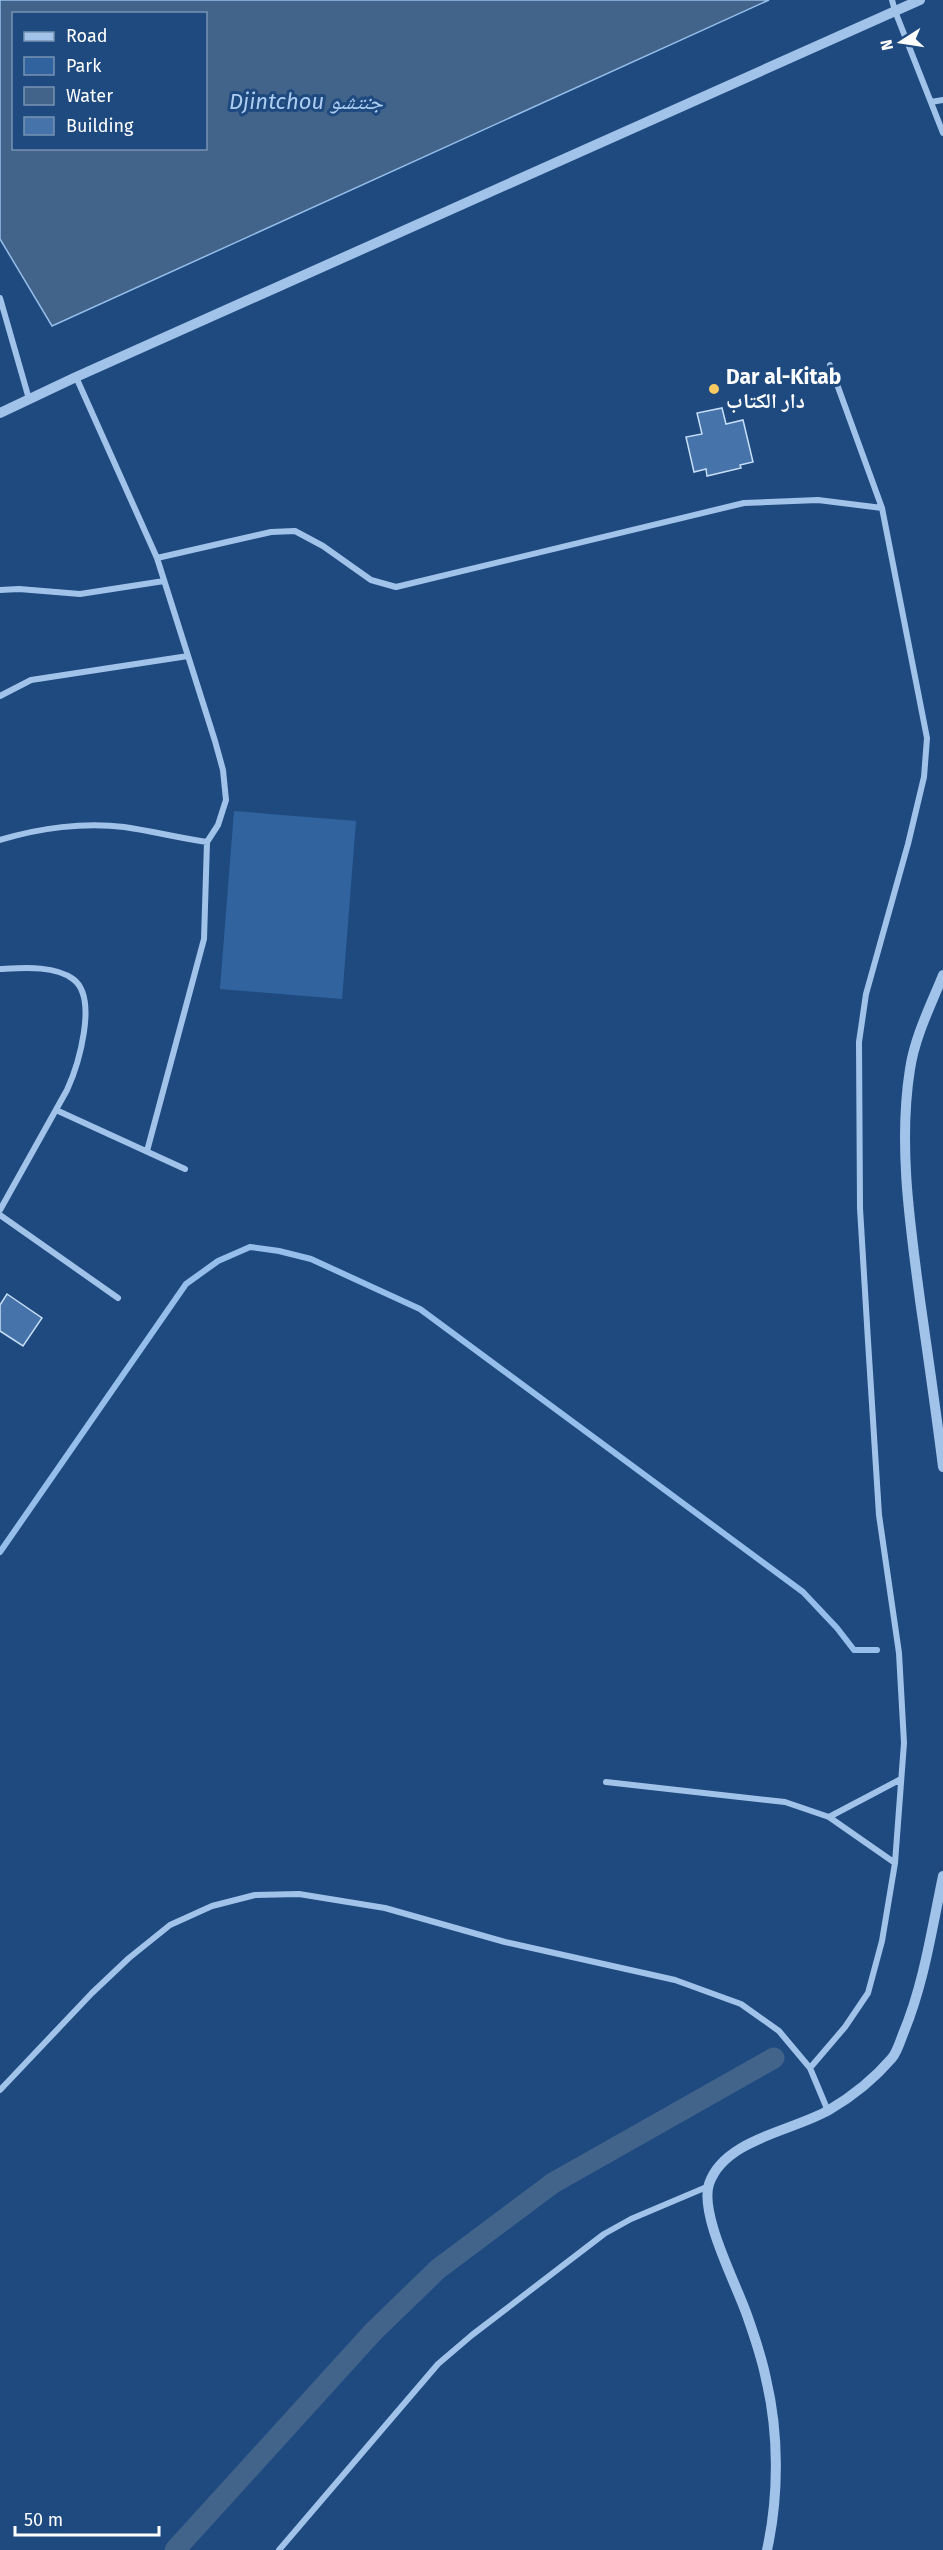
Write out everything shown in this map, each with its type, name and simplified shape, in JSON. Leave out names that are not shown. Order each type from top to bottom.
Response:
[{"type":"street","points":[[0,413],[893,6],[920,0]]},
{"type":"street","points":[[893,6],[943,133]]},
{"type":"street","points":[[931,102],[943,100]]},
{"type":"street","points":[[0,298],[29,399]]},
{"type":"street","points":[[810,2068],[845,2027],[868,1993],[882,1941],[895,1863],[904,1743],[899,1653],[879,1515],[860,1208],[859,1042],[866,993],[924,777],[927,738],[882,508],[830,365]]},
{"type":"street","points":[[76,377],[157,558],[223,770],[226,800],[218,825],[207,842],[204,939],[147,1151]]},
{"type":"street","points":[[157,558],[271,532],[295,531],[323,546],[371,580],[396,587],[744,502],[818,500],[882,508]]},
{"type":"street","points":[[0,590],[27,589],[80,594],[164,581]]},
{"type":"street","points":[[0,696],[31,680],[188,656]]},
{"type":"street","points":[[0,840],[58,827],[124,827],[207,842]]},
{"type":"street","points":[[0,969],[29,967],[65,974],[76,981],[86,1007],[76,1069],[0,1213],[118,1298]]},
{"type":"street","points":[[943,975],[919,1034],[911,1067],[906,1108],[907,1174],[913,1246],[943,1467]]},
{"type":"street","points":[[56,1110],[185,1169]]},
{"type":"street","points":[[829,1817],[901,1779]]},
{"type":"street","points":[[606,1782],[785,1802],[829,1817],[895,1863]]},
{"type":"street","points":[[767,2550],[775,2487],[775,2465],[774,2430],[766,2379],[748,2317],[719,2244],[710,2211],[709,2186],[719,2166],[747,2145],[828,2111],[868,2084],[894,2056],[913,2012],[943,1876]]},
{"type":"street","points":[[0,2090],[93,1993],[129,1958],[170,1924],[212,1906],[255,1895],[299,1894],[385,1908],[505,1942],[675,1980],[741,2004],[779,2031],[810,2068],[828,2111]]},
{"type":"street","points":[[279,2550],[438,2364],[604,2234],[631,2219],[709,2186]]},
{"type":"green space","points":[[234,811],[356,821],[342,999],[220,989]]},
{"type":"water","name":"Djintchou جنتشو","points":[[0,0],[769,0],[52,326],[0,239]]},
{"type":"building","points":[[722,408],[726,424],[743,420],[753,462],[740,465],[741,468],[707,476],[706,469],[694,472],[686,437],[702,434],[697,413]]},
{"type":"building","points":[[7,1294],[42,1318],[23,1346],[0,1331],[0,1305]]},
{"type":"waterway","points":[[0,1552],[186,1284],[218,1261],[250,1247],[311,1259],[420,1309],[803,1592],[854,1650],[877,1650]]},
{"type":"waterway","points":[[175,2550],[373,2332],[438,2269],[553,2183],[774,2058]]},
{"type":"place","name":"Dar al-Kitab دار الكتاب","points":[[714,389]]}]
